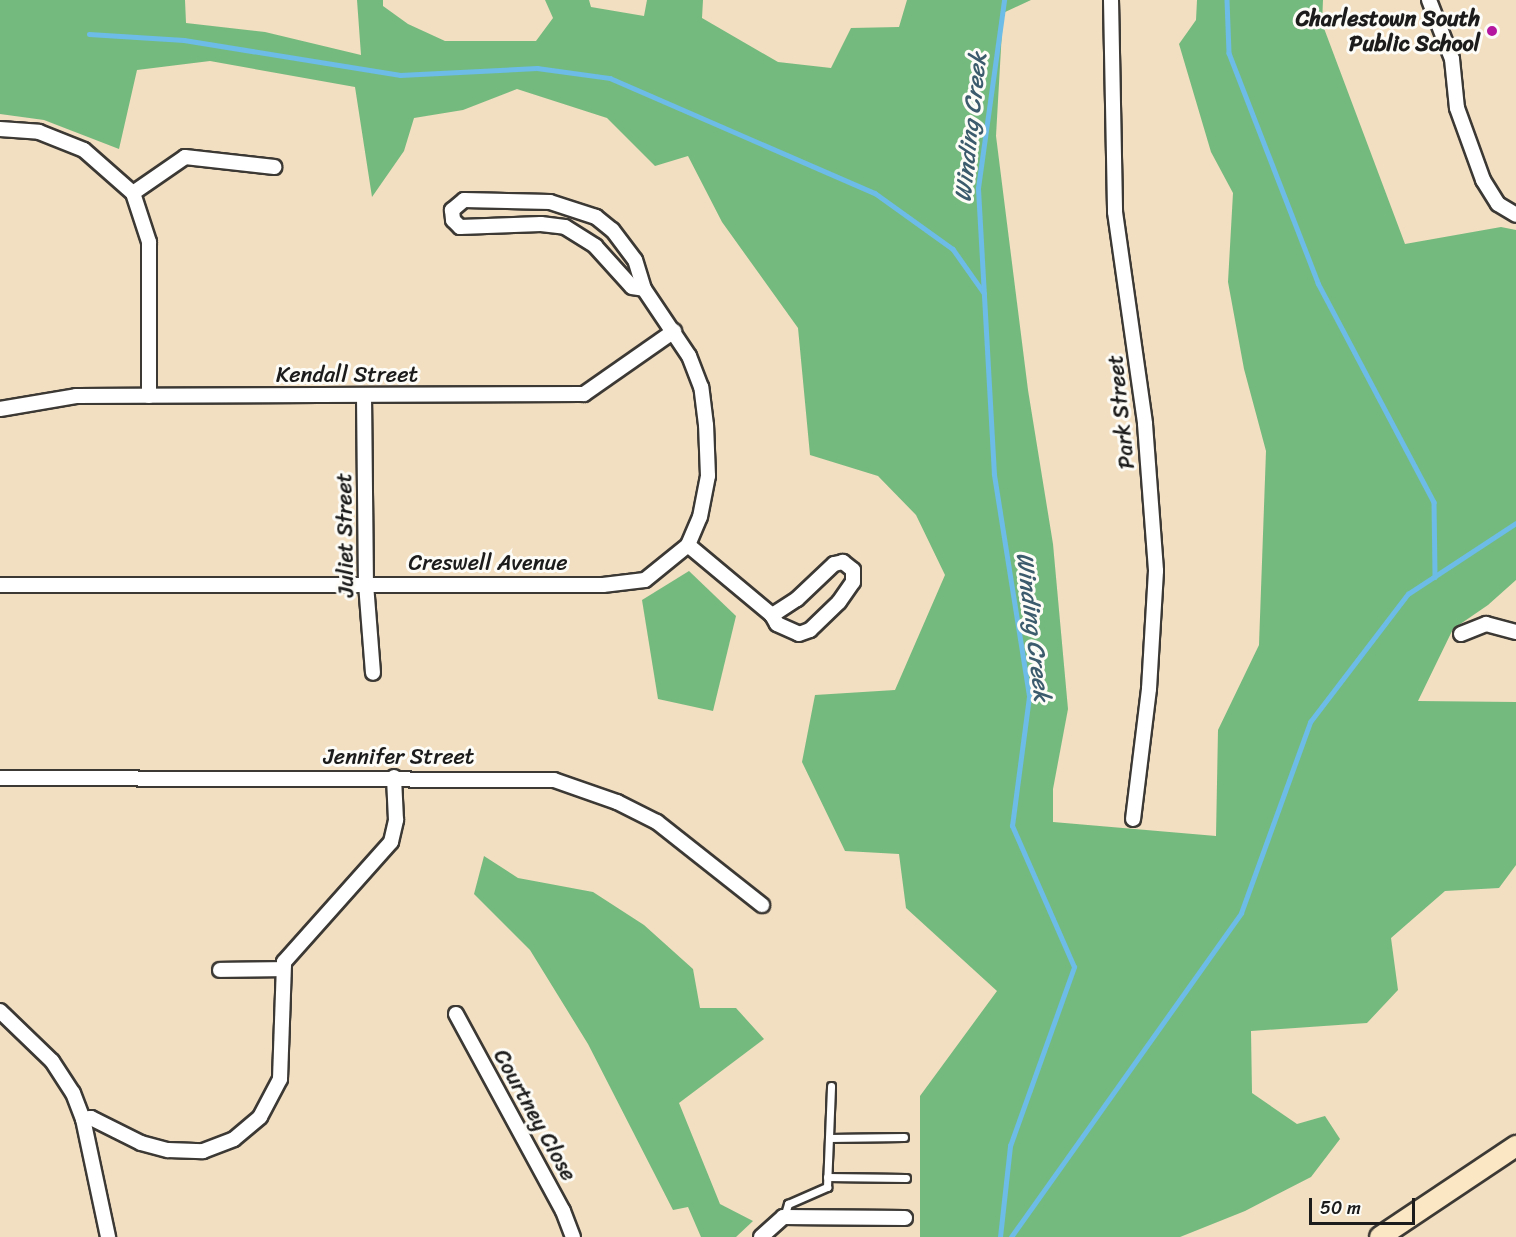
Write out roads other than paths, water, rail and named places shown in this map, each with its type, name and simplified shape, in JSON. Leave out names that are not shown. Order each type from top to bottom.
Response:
[{"type":"street","name":"Park Street","points":[[1111,0],[1115,212],[1145,424],[1156,571],[1149,689],[1133,819]]},
{"type":"street","points":[[1429,0],[1452,59],[1458,108],[1483,180],[1498,204],[1516,215]]},
{"type":"street","points":[[0,129],[39,132],[84,150],[133,193],[149,242],[149,396]]},
{"type":"street","points":[[133,193],[185,157],[274,167]]},
{"type":"street","name":"Creswell Avenue","points":[[0,585],[623,585],[645,580],[688,545],[700,518],[708,476],[706,425],[701,387],[675,331],[644,289],[635,260],[612,230],[579,209],[550,202],[464,200],[452,210],[453,220],[460,227],[541,224],[565,227],[596,246],[632,287],[644,289]]},
{"type":"street","name":"Kendall Street","points":[[0,409],[76,396],[584,394],[675,331]]},
{"type":"street","name":"Juliet Street","points":[[364,396],[366,584],[373,673]]},
{"type":"street","points":[[688,545],[772,615],[784,629],[806,632],[850,587],[853,570],[843,562],[834,564],[797,599],[772,615]]},
{"type":"street","points":[[1461,634],[1486,624],[1516,632]]},
{"type":"street","points":[[83,1119],[91,1119],[141,1143],[168,1150],[203,1150],[234,1139],[260,1117],[280,1079],[283,969],[294,949],[391,842],[396,820],[394,777]]},
{"type":"street","name":"Jennifer Street","points":[[0,778],[394,777],[554,780],[617,802],[657,822],[762,904]]},
{"type":"street","points":[[220,970],[283,969]]},
{"type":"street","points":[[0,1011],[52,1061],[73,1093],[83,1119],[108,1237]]},
{"type":"street","name":"Courtney Close","points":[[456,1014],[563,1211],[573,1237]]},
{"type":"street","points":[[1380,1237],[1516,1146]]},
{"type":"street","points":[[760,1237],[783,1217],[905,1218]]},
{"type":"lane","points":[[783,1217],[788,1204],[827,1186],[831,1086]]},
{"type":"lane","points":[[828,1138],[904,1137]]},
{"type":"lane","points":[[827,1178],[906,1178]]},
{"type":"waterway","name":"Winding Creek","points":[[1000,1237],[1010,1146],[1074,967],[1012,826],[1029,696],[994,475],[978,188],[1004,0]]},
{"type":"waterway","points":[[1227,0],[1229,53],[1318,283],[1434,502],[1435,577]]},
{"type":"waterway","points":[[89,34],[184,40],[400,75],[537,68],[610,78],[875,193],[953,249],[984,293]]},
{"type":"waterway","points":[[1011,1237],[1241,913],[1310,722],[1408,594],[1516,523]]},
{"type":"place","name":"Charlestown South Public School","points":[[1492,31]]}]
